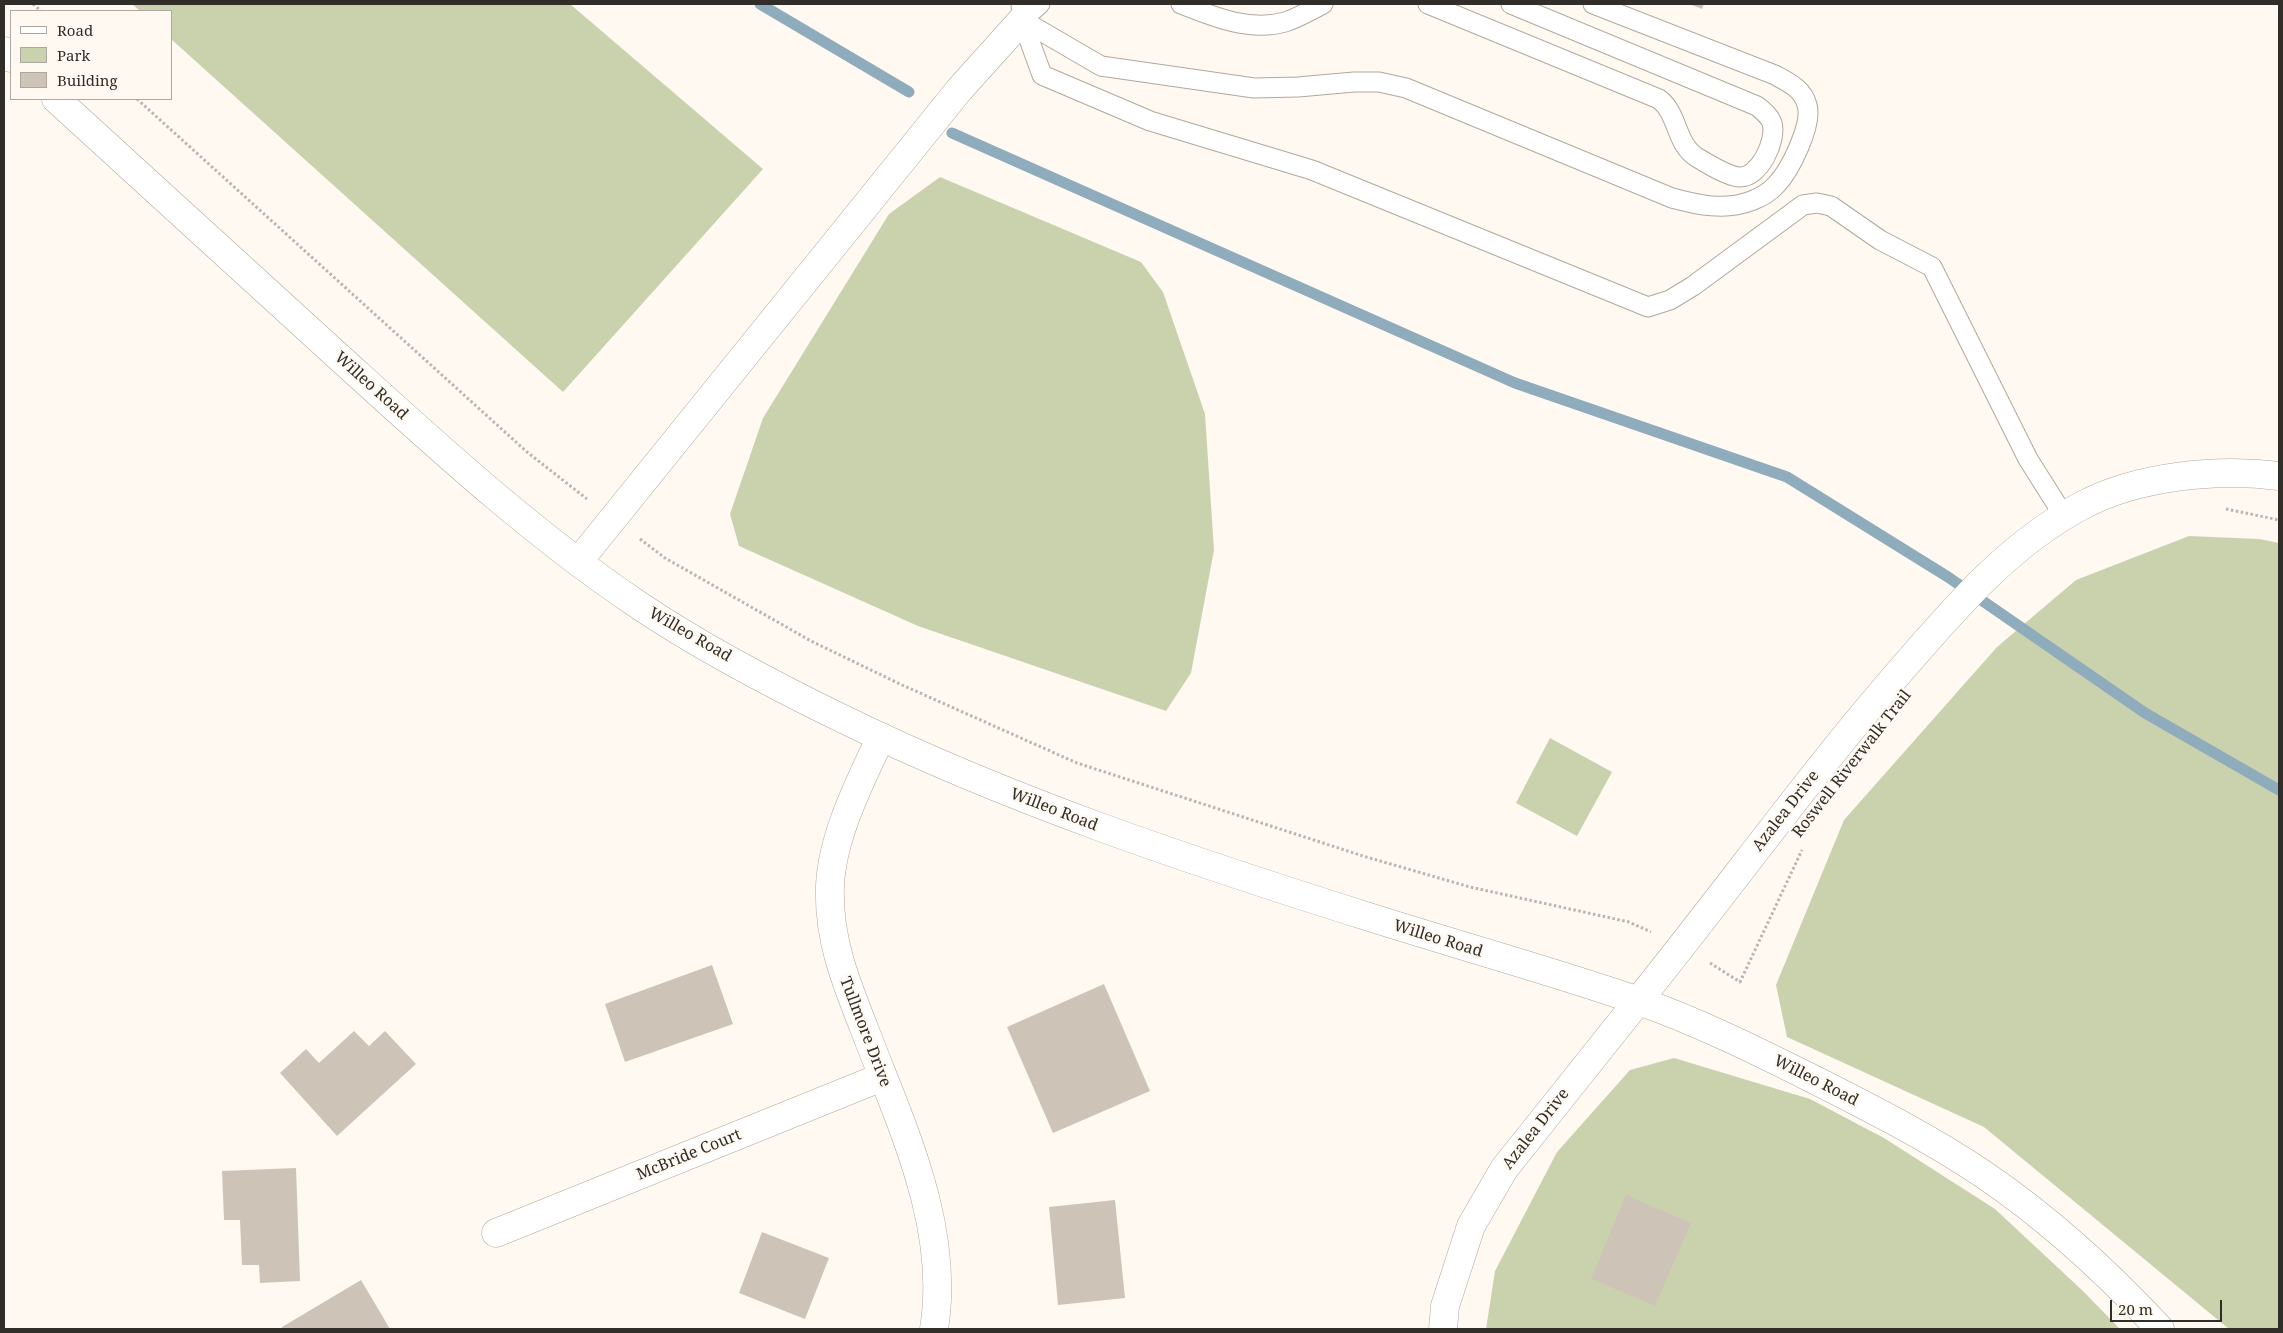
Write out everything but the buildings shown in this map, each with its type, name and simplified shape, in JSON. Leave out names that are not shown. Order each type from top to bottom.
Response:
[{"type":"street","points":[[578,562],[959,90],[1029,8]]},
{"type":"street","name":"Willeo Road","points":[[57,100],[434,444],[501,502],[578,562],[640,606],[678,630],[791,692],[881,737],[947,767],[1093,826],[1353,912],[1638,1001],[1718,1032],[1940,1146],[1982,1173],[2057,1230],[2126,1294],[2160,1329]]},
{"type":"street","name":"Azalea Drive","points":[[1443,1329],[1445,1306],[1471,1226],[1504,1169],[1683,946],[1780,818],[1855,724],[1989,573],[2029,540],[2064,516],[2102,496],[2174,478],[2212,473],[2279,476]]},
{"type":"street","name":"Tullmore Drive","points":[[881,737],[853,797],[839,836],[830,885],[831,931],[842,972],[921,1182],[938,1266],[938,1309],[934,1329]]},
{"type":"street","name":"McBride Court","points":[[496,1233],[882,1077]]},
{"type":"lane","points":[[1181,4],[1225,20],[1262,26],[1288,21],[1323,4]]},
{"type":"lane","points":[[1428,4],[1659,99],[1669,109],[1682,142],[1691,154],[1733,176],[1746,176],[1763,159],[1772,140],[1772,124],[1764,111],[1757,106],[1511,4]]},
{"type":"lane","points":[[1029,8],[1101,66],[1254,88],[1379,82],[1406,88],[1672,198],[1713,206],[1739,205],[1752,201],[1776,185],[1794,158],[1808,116],[1808,106],[1797,88],[1775,75],[1593,4]]},
{"type":"lane","points":[[1029,8],[1042,75],[1150,121],[1312,170],[1648,307],[1670,300],[1693,286],[1803,205],[1817,203],[1831,206],[1880,240],[1932,267],[2028,459],[2064,516]]},
{"type":"path","points":[[138,100],[527,452],[665,558],[811,641],[902,685],[1077,763],[1372,859],[1470,887],[1629,922],[1683,946]]},
{"type":"path","points":[[2224,508],[2279,520]]},
{"type":"path","name":"Roswell Riverwalk Trail","points":[[1683,946],[1740,982],[1797,858],[1807,842]]},
{"type":"green space","points":[[132,4],[570,4],[763,169],[563,392],[172,40],[172,10],[139,10]]},
{"type":"green space","points":[[940,177],[1141,262],[1163,292],[1205,414],[1214,550],[1191,673],[1166,711],[918,626],[739,546],[730,514],[763,418],[889,214]]},
{"type":"green space","points":[[2189,536],[2259,539],[2279,543],[2279,1329],[2229,1329],[1984,1127],[1787,1037],[1776,985],[1844,820],[1997,647],[2076,580]]},
{"type":"green space","points":[[1550,738],[1612,772],[1577,836],[1516,803]]},
{"type":"green space","points":[[1674,1058],[1810,1099],[1884,1138],[1995,1209],[2084,1292],[2120,1329],[1486,1329],[1495,1271],[1557,1152],[1630,1070]]},
{"type":"waterway","points":[[760,4],[909,92]]},
{"type":"waterway","points":[[952,133],[1515,383],[1787,477],[1948,577],[2145,713],[2279,790]]}]
